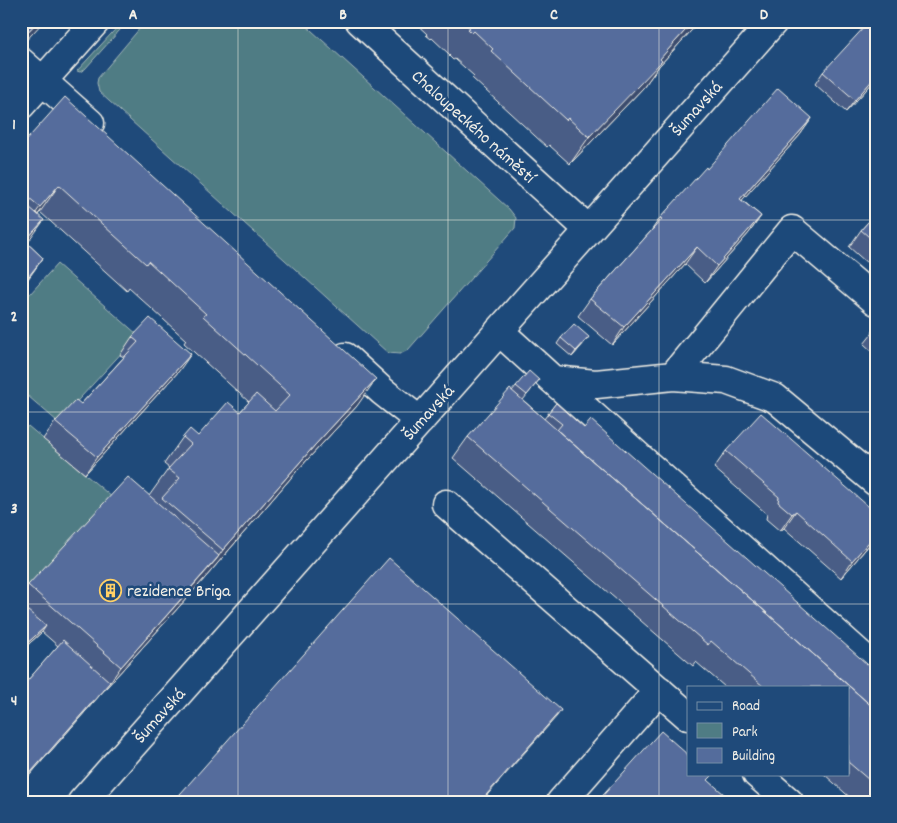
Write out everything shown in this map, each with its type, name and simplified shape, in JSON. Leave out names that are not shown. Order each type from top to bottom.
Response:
[{"type":"street","points":[[21,105],[96,21]]},
{"type":"street","name":"Chaloupeckého náměstí","points":[[360,21],[589,230]]},
{"type":"street","name":"Šumavská","points":[[82,802],[774,21]]},
{"type":"street","points":[[21,62],[107,139]]},
{"type":"street","points":[[673,376],[792,230],[876,301]]},
{"type":"street","points":[[499,331],[876,669]]},
{"type":"street","points":[[326,338],[382,390],[420,421]]},
{"type":"street","points":[[553,380],[596,384],[673,376],[726,380],[775,398],[876,482]]},
{"type":"street","points":[[446,504],[687,715]]},
{"type":"street","points":[[561,802],[659,690]]},
{"type":"street","points":[[759,776],[789,802]]},
{"type":"green space","points":[[123,21],[128,21],[85,69],[80,72],[77,71]]},
{"type":"green space","points":[[146,21],[301,21],[509,209],[516,218],[515,228],[408,350],[400,354],[388,353],[99,92],[98,78]]},
{"type":"green space","points":[[57,264],[138,335],[58,422],[21,390],[21,304]]},
{"type":"green space","points":[[28,426],[113,498],[21,598],[21,434]]},
{"type":"building","points":[[21,21],[38,21],[21,39]]},
{"type":"building","points":[[462,21],[694,21],[660,59],[662,61],[589,137],[568,118],[566,120],[491,51],[493,49],[474,31],[472,33],[468,29],[470,28]]},
{"type":"building","points":[[868,23],[876,30],[876,76],[855,100],[823,72]]},
{"type":"building","points":[[778,88],[812,118],[740,199],[761,216],[717,266],[697,247],[624,327],[590,299],[662,219],[660,218],[706,167],[707,169]]},
{"type":"building","points":[[65,97],[376,379],[223,550],[162,498],[180,478],[168,469],[191,444],[183,437],[190,429],[198,436],[228,402],[240,412],[256,394],[275,411],[290,395],[203,316],[206,314],[148,261],[146,264],[59,185],[40,207],[21,191],[21,146]]},
{"type":"building","points":[[21,200],[44,220],[25,241],[43,258],[29,276],[25,272],[21,276]]},
{"type":"building","points":[[876,213],[876,243],[861,230]]},
{"type":"building","points":[[150,318],[191,354],[97,457],[55,422],[76,400],[81,404],[138,342],[132,337]]},
{"type":"building","points":[[574,324],[589,337],[576,351],[561,338]]},
{"type":"building","points":[[529,371],[539,380],[527,395],[516,386]]},
{"type":"building","points":[[510,389],[849,686],[763,686],[711,641],[708,645],[468,437]]},
{"type":"building","points":[[556,403],[584,428],[591,420],[876,672],[876,710],[557,430],[562,424],[548,413]]},
{"type":"building","points":[[761,413],[876,513],[876,534],[852,561],[796,511],[792,514],[778,502],[779,497],[726,451]]},
{"type":"building","name":"rezidence Briga","points":[[128,477],[219,556],[121,667],[28,585]]},
{"type":"building","points":[[389,558],[561,710],[480,802],[173,802]]},
{"type":"building","points":[[21,605],[46,626],[23,647],[21,646]]},
{"type":"building","points":[[63,640],[110,682],[25,779],[21,776],[21,688]]},
{"type":"building","points":[[850,687],[876,710],[876,786],[850,764]]},
{"type":"building","points":[[661,731],[687,754],[687,776],[712,776],[708,780],[733,802],[597,802]]},
{"type":"place","name":"rezidence Briga","points":[[111,590]]}]
